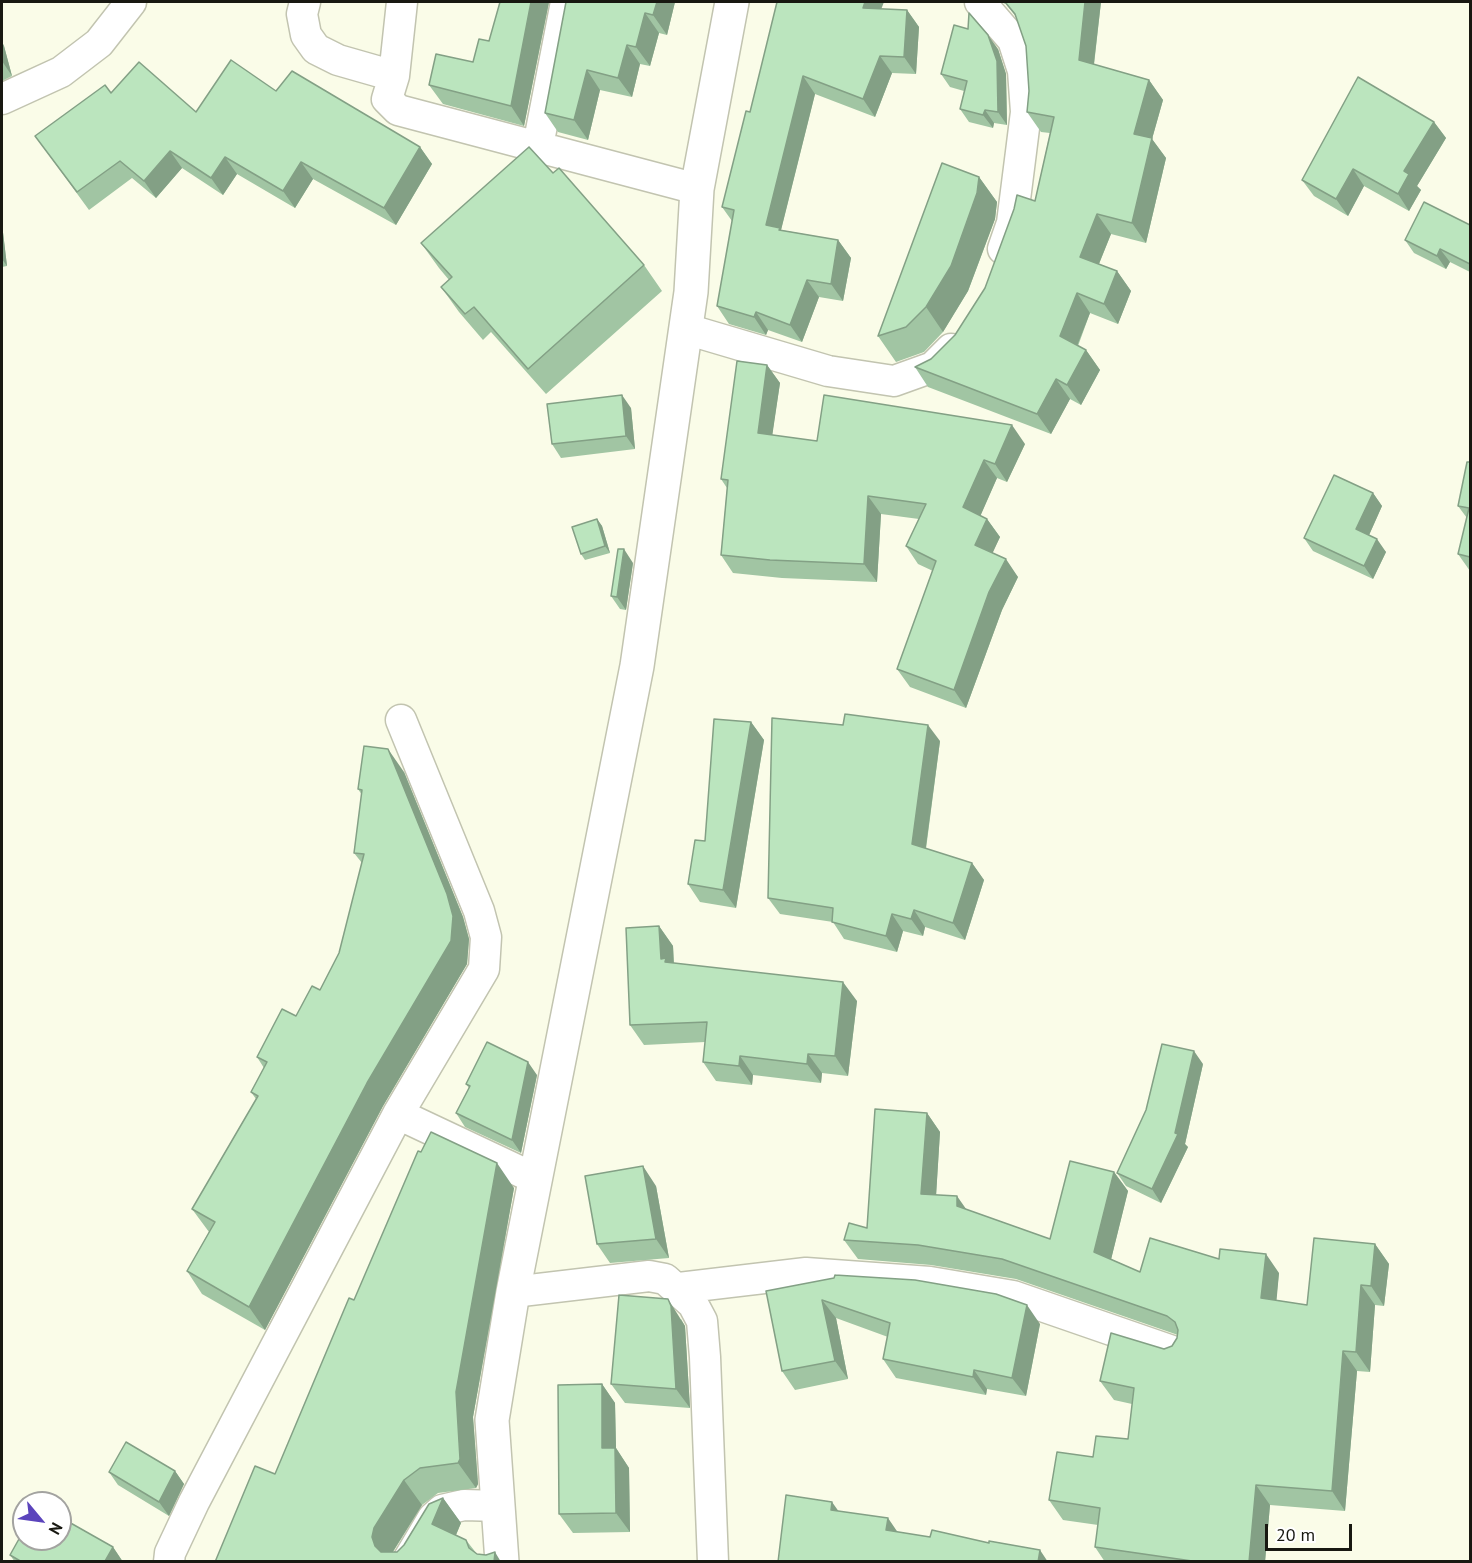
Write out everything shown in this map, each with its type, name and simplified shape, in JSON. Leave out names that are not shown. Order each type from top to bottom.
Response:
[{"type":"main road","points":[[502,1562],[492,1420],[513,1293],[637,666],[686,329],[697,189],[732,2]]},
{"type":"street","points":[[2,99],[61,72],[99,42],[131,2]]},
{"type":"street","points":[[305,2],[303,14],[306,35],[316,49],[338,60],[394,76]]},
{"type":"street","points":[[402,2],[394,76],[387,99],[398,110],[697,189]]},
{"type":"street","points":[[538,146],[566,2]]},
{"type":"street","points":[[980,2],[1013,40],[1023,71],[1026,112],[1012,223],[992,277]]},
{"type":"street","points":[[686,329],[828,371],[894,381],[933,367],[957,343],[968,325]]},
{"type":"street","points":[[169,1562],[170,1553],[195,1502],[398,1114],[484,969],[486,937],[479,911],[401,720]]},
{"type":"street","points":[[398,1114],[536,1179]]},
{"type":"street","points":[[679,1288],[806,1273],[930,1282],[1013,1296],[1175,1352]]},
{"type":"street","points":[[513,1293],[649,1276],[665,1279],[679,1288],[693,1304],[702,1322],[713,1562]]},
{"type":"street","points":[[407,1562],[433,1518],[442,1510],[464,1505],[498,1506]]},
{"type":"building","points":[[500,2],[531,2],[511,106],[429,85],[436,54],[473,62],[479,39],[489,41]]},
{"type":"building","points":[[566,2],[657,2],[653,15],[645,13],[636,47],[627,45],[618,78],[587,70],[574,120],[545,113]]},
{"type":"building","points":[[777,2],[865,2],[863,8],[907,10],[904,57],[880,56],[863,99],[803,76],[766,225],[780,228],[779,230],[838,240],[831,284],[807,280],[790,325],[756,312],[754,317],[717,306],[734,210],[722,207],[746,111],[750,112]]},
{"type":"building","points":[[1005,2],[1085,2],[1079,60],[1149,80],[1134,134],[1152,138],[1132,223],[1097,214],[1080,257],[1117,271],[1104,304],[1077,293],[1060,336],[1086,350],[1067,385],[1056,379],[1037,414],[915,367],[931,359],[955,335],[985,288],[1017,195],[1035,201],[1054,117],[1027,112],[1029,91],[1026,46],[1015,14]]},
{"type":"building","points":[[969,13],[988,35],[997,61],[998,112],[985,110],[983,115],[960,109],[967,81],[941,74],[954,25],[968,29]]},
{"type":"building","points":[[231,60],[276,91],[292,71],[420,147],[384,208],[301,162],[283,191],[225,157],[211,178],[170,151],[144,181],[120,161],[77,192],[35,136],[105,85],[111,93],[139,62],[196,112]]},
{"type":"building","points":[[1358,77],[1434,122],[1404,171],[1409,174],[1398,194],[1353,169],[1336,199],[1302,180]]},
{"type":"building","points":[[529,147],[553,173],[559,168],[644,265],[528,369],[474,307],[465,314],[441,287],[452,277],[421,243]]},
{"type":"building","points":[[942,163],[979,177],[977,193],[951,266],[926,307],[906,327],[878,336]]},
{"type":"building","points":[[1424,202],[1470,225],[1470,264],[1440,249],[1437,256],[1405,240]]},
{"type":"building","points":[[737,361],[767,365],[758,433],[817,441],[824,395],[1012,425],[995,464],[984,460],[963,507],[987,519],[975,545],[1006,559],[989,592],[954,690],[897,669],[936,561],[906,546],[926,504],[868,496],[864,564],[770,560],[721,555],[728,480],[721,479]]},
{"type":"building","points":[[622,395],[626,436],[552,444],[547,404]]},
{"type":"building","points":[[1467,462],[1470,462],[1470,557],[1458,554],[1469,508],[1458,506]]},
{"type":"building","points":[[1334,475],[1373,493],[1356,529],[1377,539],[1364,566],[1304,538]]},
{"type":"building","points":[[597,519],[605,546],[581,554],[572,527]]},
{"type":"building","points":[[618,549],[624,549],[617,597],[611,596]]},
{"type":"building","points":[[845,714],[928,725],[912,844],[972,863],[953,923],[914,910],[911,919],[892,914],[886,936],[832,922],[833,908],[768,898],[772,718],[843,725]]},
{"type":"building","points":[[714,719],[751,722],[723,890],[688,884],[695,840],[705,841]]},
{"type":"building","points":[[364,746],[388,749],[447,894],[453,916],[451,941],[367,1083],[249,1307],[187,1271],[215,1222],[192,1209],[258,1096],[251,1092],[267,1062],[257,1057],[282,1009],[296,1016],[312,986],[320,990],[339,953],[364,854],[354,853],[362,790],[358,789]]},
{"type":"building","points":[[659,926],[661,959],[666,958],[665,962],[843,982],[835,1056],[808,1054],[807,1064],[740,1056],[739,1066],[703,1062],[707,1022],[630,1025],[626,928]]},
{"type":"building","points":[[487,1042],[528,1062],[512,1140],[456,1113],[470,1086],[466,1084]]},
{"type":"building","points":[[1162,1044],[1194,1051],[1175,1133],[1178,1134],[1152,1189],[1117,1173],[1146,1110]]},
{"type":"building","points":[[875,1109],[927,1113],[921,1194],[957,1196],[957,1206],[1050,1239],[1070,1161],[1114,1172],[1094,1252],[1140,1272],[1150,1238],[1219,1259],[1220,1249],[1266,1254],[1261,1298],[1307,1305],[1314,1238],[1375,1244],[1371,1286],[1361,1285],[1356,1352],[1343,1351],[1332,1491],[1256,1485],[1249,1562],[1199,1562],[1095,1547],[1100,1508],[1049,1500],[1057,1452],[1093,1457],[1096,1436],[1128,1439],[1134,1388],[1100,1381],[1111,1333],[1164,1349],[1172,1346],[1177,1338],[1178,1330],[1175,1322],[1167,1316],[1002,1259],[918,1245],[844,1240],[849,1223],[867,1228]]},
{"type":"building","points":[[431,1132],[497,1163],[456,1392],[460,1459],[458,1463],[420,1468],[404,1480],[374,1528],[372,1537],[375,1546],[381,1552],[397,1552],[404,1545],[429,1504],[443,1498],[432,1524],[466,1540],[469,1548],[477,1554],[486,1555],[495,1552],[494,1562],[215,1562],[255,1466],[275,1474],[349,1298],[354,1300],[418,1151],[421,1152]]},
{"type":"building","points":[[643,1166],[656,1239],[597,1244],[585,1176]]},
{"type":"building","points":[[835,1275],[915,1280],[996,1294],[1027,1305],[1012,1378],[974,1370],[973,1377],[883,1359],[890,1323],[822,1300],[835,1361],[782,1371],[766,1291],[834,1278]]},
{"type":"building","points":[[619,1295],[668,1299],[671,1306],[676,1389],[611,1384]]},
{"type":"building","points":[[602,1384],[602,1448],[615,1448],[616,1513],[559,1514],[558,1385]]},
{"type":"building","points":[[126,1442],[175,1471],[159,1502],[109,1472]]},
{"type":"building","points":[[786,1495],[832,1502],[831,1510],[888,1518],[886,1530],[930,1537],[932,1530],[989,1543],[989,1541],[1040,1550],[1038,1562],[778,1562]]},
{"type":"building","points":[[72,1524],[113,1547],[105,1561],[107,1562],[22,1562],[10,1555],[12,1551],[72,1551]]}]
